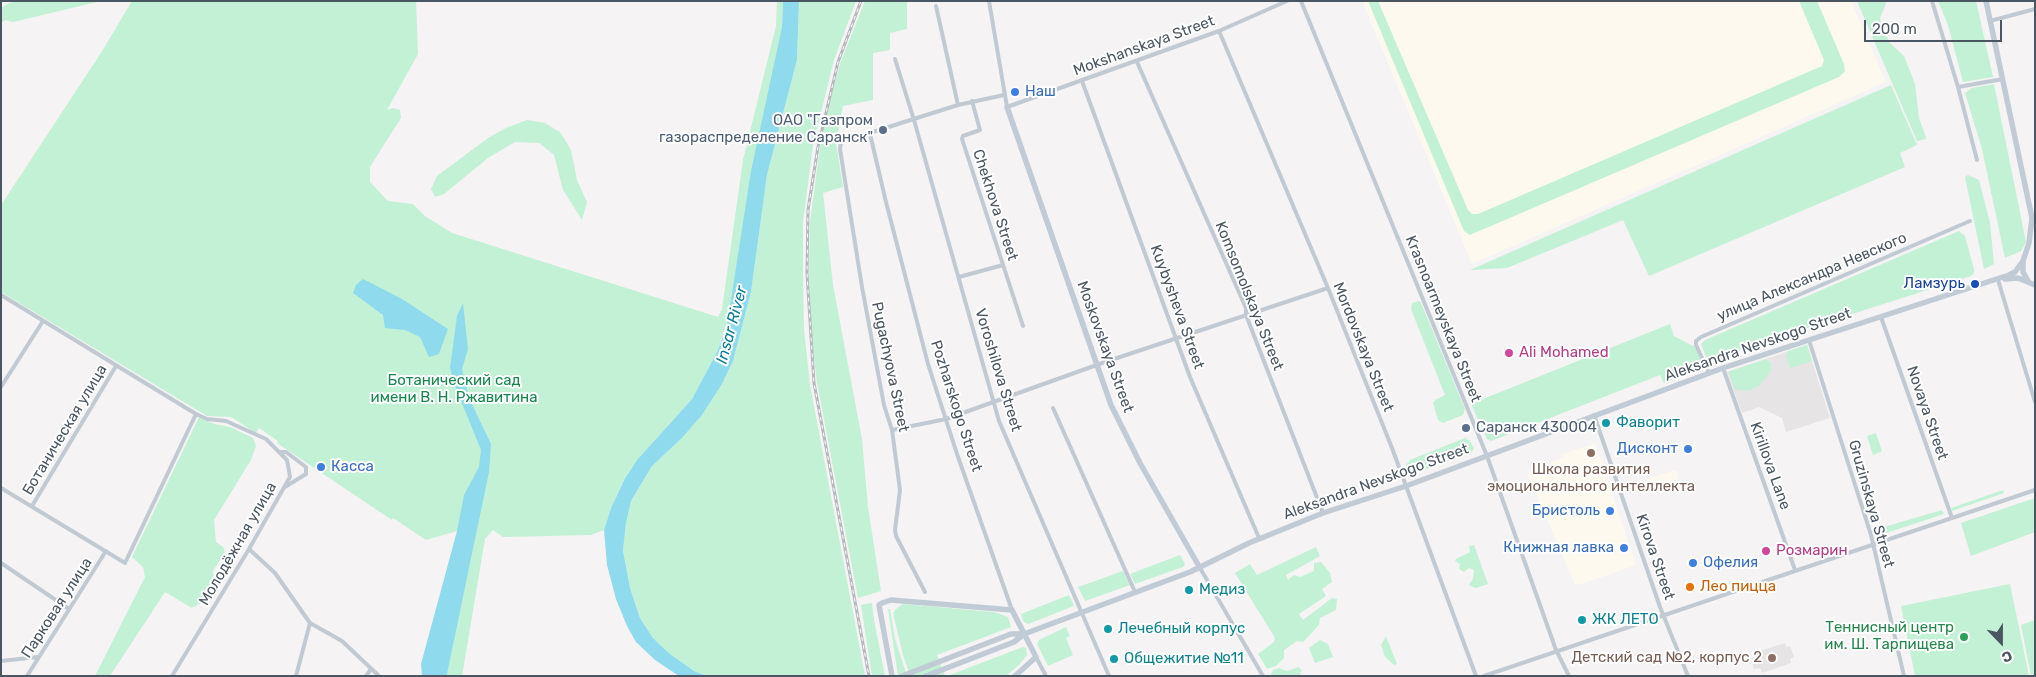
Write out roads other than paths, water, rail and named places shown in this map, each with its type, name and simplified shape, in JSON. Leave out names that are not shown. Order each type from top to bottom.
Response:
[{"type":"main road","points":[[1986,1],[2033,221],[2024,258],[2023,272],[2032,284]]},
{"type":"main road","name":"Moskovskaya Street","points":[[1007,107],[1096,365],[1117,418],[1200,568]]},
{"type":"main road","points":[[1998,280],[2014,272],[2035,246]]},
{"type":"main road","points":[[1998,280],[2018,278],[2032,284]]},
{"type":"main road","name":"Aleksandra Nevskogo Street","points":[[1024,634],[1200,568],[1259,538],[1323,513],[1406,486],[1723,368],[1998,280]]},
{"type":"main road","points":[[892,676],[878,606],[882,602],[901,600],[1012,610]]},
{"type":"main road","name":"Pozharskogo Street","points":[[1012,610],[1036,657]]},
{"type":"main road","points":[[902,676],[1011,634],[1024,634]]},
{"type":"main road","points":[[926,676],[1014,642],[1024,634]]},
{"type":"main road","points":[[1015,676],[1036,657]]},
{"type":"street","name":"Moskovskaya Street","points":[[989,1],[1007,107]]},
{"type":"street","name":"Mokshanskaya Street","points":[[1007,107],[1137,62],[1219,31],[1287,1]]},
{"type":"street","name":"Krasnoarmeyskaya Street","points":[[1301,1],[1487,456],[1556,650],[1568,676]]},
{"type":"street","points":[[1932,1],[1958,87],[1977,160]]},
{"type":"street","points":[[936,6],[958,105]]},
{"type":"street","points":[[1990,21],[2035,9]]},
{"type":"street","name":"Mordovskaya Street","points":[[1219,31],[1328,288],[1406,486],[1476,676]]},
{"type":"street","name":"Voroshilova Street","points":[[896,59],[999,421],[1109,676]]},
{"type":"street","name":"Komsomolskaya Street","points":[[1137,62],[1246,308],[1246,315],[1323,513]]},
{"type":"street","points":[[1958,87],[2003,79]]},
{"type":"street","name":"Kuybysheva Street","points":[[1082,80],[1190,377],[1259,538]]},
{"type":"street","points":[[870,134],[958,105],[1004,95]]},
{"type":"street","name":"Chekhova Street","points":[[972,101],[980,130],[963,136],[962,139],[1023,326]]},
{"type":"street","name":"Pugachyova Street","points":[[870,134],[841,142],[840,149],[863,297],[884,405],[892,430],[900,490],[895,530],[896,536],[925,592]]},
{"type":"street","name":"Pozharskogo Street","points":[[870,134],[928,364],[1012,610]]},
{"type":"street","name":"улица Александра Невского","points":[[1709,373],[1696,345],[1696,341],[1701,337],[1970,221]]},
{"type":"street","points":[[959,277],[1003,265]]},
{"type":"street","points":[[1998,280],[2035,402]]},
{"type":"street","points":[[892,430],[946,419],[1096,365],[1328,288]]},
{"type":"street","name":"Молодёжная улица","points":[[1,295],[196,414],[207,419],[226,421],[266,438],[287,460],[290,477],[172,676]]},
{"type":"street","name":"Novaya Street","points":[[1881,316],[1952,518]]},
{"type":"street","points":[[1,387],[43,321]]},
{"type":"street","name":"Gruzinskaya Street","points":[[1809,340],[1873,544],[1904,676]]},
{"type":"street","name":"Ботаническая улица","points":[[32,506],[116,366]]},
{"type":"street","name":"Kirillova Lane","points":[[1723,368],[1795,570]]},
{"type":"street","points":[[1053,408],[1135,592]]},
{"type":"street","points":[[1,488],[124,563],[196,414]]},
{"type":"street","name":"Kirova Street","points":[[1594,415],[1663,615],[1688,676]]},
{"type":"street","points":[[279,452],[286,452],[306,467],[306,474],[284,487]]},
{"type":"street","points":[[1484,676],[1556,650],[2035,490]]},
{"type":"street","points":[[249,549],[275,573],[310,623],[342,641],[378,676]]},
{"type":"street","name":"Парковая улица","points":[[26,676],[106,551]]},
{"type":"street","points":[[1,564],[69,609]]},
{"type":"street","name":"Moskovskaya Street","points":[[1200,568],[1263,676]]},
{"type":"street","points":[[296,676],[310,623]]},
{"type":"street","points":[[1,661],[38,657]]},
{"type":"street","name":"Pozharskogo Street","points":[[1036,657],[1046,676]]},
{"type":"street","points":[[366,676],[371,669]]},
{"type":"water","name":"Insar River","points":[[783,1],[799,1],[797,60],[767,175],[751,292],[733,361],[722,384],[702,415],[682,438],[652,466],[631,501],[626,523],[623,551],[630,588],[640,618],[653,638],[670,654],[694,671],[707,676],[679,676],[655,660],[636,642],[627,626],[616,599],[607,565],[604,530],[611,508],[625,478],[637,460],[692,399],[717,352],[725,331],[751,171],[782,27]]},
{"type":"water","points":[[363,279],[402,299],[448,329],[439,354],[429,357],[420,337],[405,330],[385,328],[383,315],[353,293],[356,285]]},
{"type":"water","points":[[463,303],[468,349],[462,369],[469,398],[491,444],[489,472],[447,674],[446,676],[422,676],[421,664],[457,531],[464,495],[479,467],[481,450],[455,386],[450,368],[457,316]]},
{"type":"railway","points":[[861,1],[838,62],[818,147],[808,210],[807,274],[814,383],[869,676]]},
{"type":"place","name":"Наш","points":[[1015,92]]},
{"type":"place","name":"ОАО \"Газпром газораспределение Саранск\"","points":[[883,130]]},
{"type":"place","name":"Ламзурь","points":[[1975,284]]},
{"type":"place","name":"Ali Mohamed","points":[[1509,353]]},
{"type":"place","name":"Фаворит","points":[[1606,423]]},
{"type":"place","name":"Саранск 430004","points":[[1466,428]]},
{"type":"place","name":"Дисконт","points":[[1688,449]]},
{"type":"place","name":"Школа развития эмоционального интеллекта","points":[[1591,453]]},
{"type":"place","name":"Касса","points":[[321,467]]},
{"type":"place","name":"Бристоль","points":[[1610,511]]},
{"type":"place","name":"Книжная лавка","points":[[1624,548]]},
{"type":"place","name":"Розмарин","points":[[1766,551]]},
{"type":"place","name":"Офелия","points":[[1693,563]]},
{"type":"place","name":"Лео пицца","points":[[1690,587]]},
{"type":"place","name":"Медиз","points":[[1189,590]]},
{"type":"place","name":"ЖК ЛЕТО","points":[[1582,620]]},
{"type":"place","name":"Лечебный корпус","points":[[1108,629]]},
{"type":"place","name":"Теннисный центр им. Ш. Тарпищева","points":[[1964,637]]},
{"type":"place","name":"Детский сад №2, корпус 2","points":[[1772,658]]},
{"type":"place","name":"Общежитие №11","points":[[1114,659]]},
{"type":"park label","name":"Ботанический сад имени В. Н. Ржавитина","points":[[454,390]]}]
